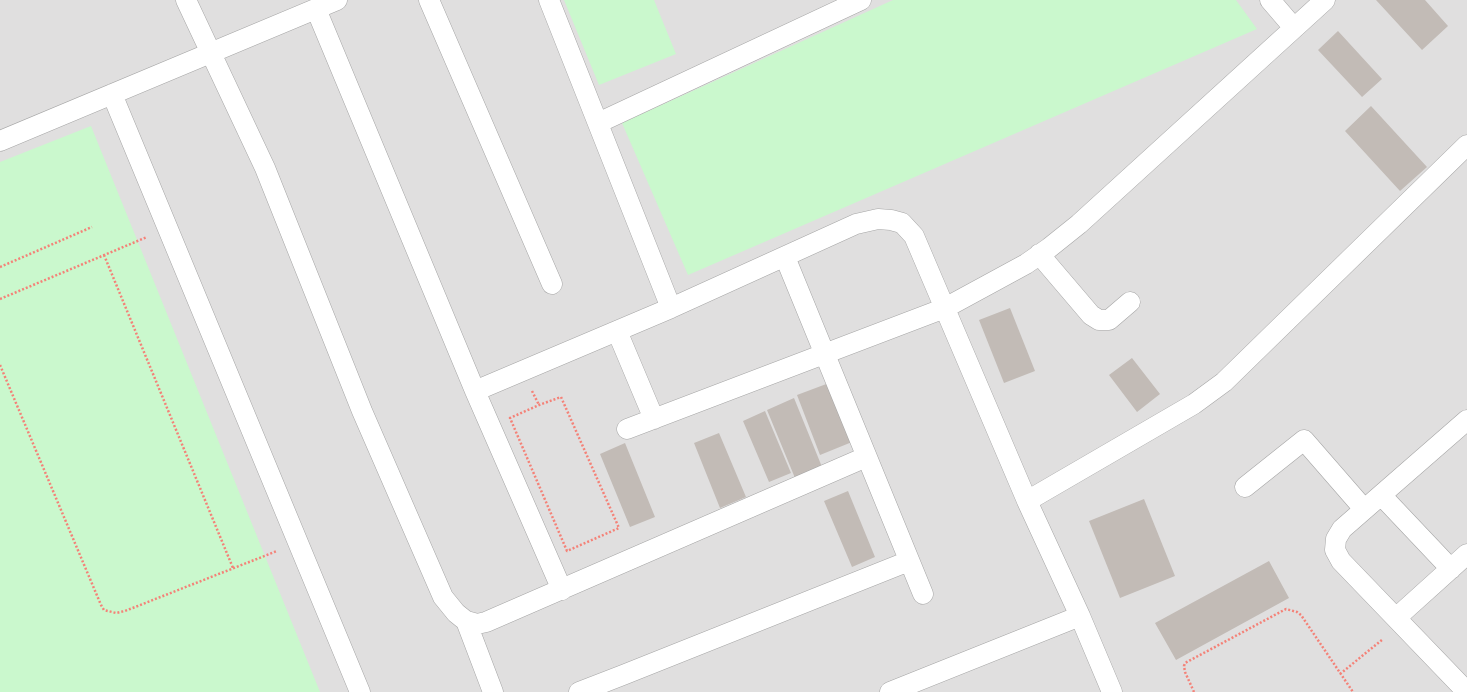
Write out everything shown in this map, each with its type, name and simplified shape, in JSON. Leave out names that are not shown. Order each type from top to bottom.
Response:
[{"type":"street","points":[[186,0],[265,168],[362,411],[443,597],[456,614],[466,621],[477,624],[486,622],[866,457]]},
{"type":"street","points":[[0,141],[212,54],[337,0]]},
{"type":"street","points":[[429,0],[552,284]]},
{"type":"street","points":[[549,0],[671,308]]},
{"type":"street","points":[[598,123],[861,0]]},
{"type":"street","points":[[1270,0],[1294,28]]},
{"type":"street","points":[[627,429],[945,308],[1026,264],[1080,224],[1325,0]]},
{"type":"street","points":[[316,9],[474,391],[562,590]]},
{"type":"street","points":[[112,94],[360,692]]},
{"type":"street","points":[[1027,501],[1194,404],[1224,382],[1467,145]]},
{"type":"street","points":[[474,391],[671,308],[856,224],[878,219],[902,223],[914,236],[1027,501],[1080,616],[1112,692]]},
{"type":"street","points":[[1040,254],[1091,315],[1099,320],[1109,320],[1130,302]]},
{"type":"street","points":[[785,256],[826,353],[866,457],[923,594]]},
{"type":"street","points":[[617,331],[654,419]]},
{"type":"street","points":[[1467,420],[1342,529],[1336,539],[1335,550],[1341,561],[1467,692]]},
{"type":"street","points":[[1245,487],[1304,440],[1364,509]]},
{"type":"street","points":[[1381,495],[1451,569]]},
{"type":"street","points":[[1399,621],[1467,554]]},
{"type":"street","points":[[579,692],[624,676],[909,561]]},
{"type":"street","points":[[890,692],[1080,616]]},
{"type":"street","points":[[466,621],[493,692]]},
{"type":"path","points":[[0,267],[92,227]]},
{"type":"path","points":[[0,299],[168,228]]},
{"type":"path","points":[[104,255],[233,568]]},
{"type":"path","points":[[0,365],[104,610],[116,613],[125,611],[298,542]]},
{"type":"path","points":[[562,397],[619,528],[567,551],[510,418],[539,405],[562,397]]},
{"type":"path","points":[[1194,692],[1185,672],[1184,666],[1186,663],[1286,609],[1297,612],[1301,615],[1353,692]]},
{"type":"path","points":[[1340,674],[1399,621]]},
{"type":"shaded area","points":[[0,0],[1467,0],[1467,692],[0,692]]},
{"type":"green space","points":[[564,0],[654,0],[676,54],[599,85]]},
{"type":"green space","points":[[893,0],[1236,0],[1257,29],[688,275],[622,123]]},
{"type":"green space","points":[[91,126],[320,692],[0,692],[0,162]]},
{"type":"building","points":[[1376,0],[1425,0],[1448,26],[1422,50]]},
{"type":"building","points":[[1338,31],[1382,79],[1362,97],[1318,50]]},
{"type":"building","points":[[1371,106],[1427,167],[1400,191],[1345,131]]},
{"type":"building","points":[[1010,308],[1035,371],[1004,383],[979,320]]},
{"type":"building","points":[[1132,358],[1160,394],[1137,412],[1109,375]]},
{"type":"building","points":[[829,383],[852,442],[820,455],[797,395]]},
{"type":"building","points":[[794,398],[822,467],[795,478],[767,410]]},
{"type":"building","points":[[765,411],[791,473],[769,482],[743,421]]},
{"type":"building","points":[[719,433],[746,497],[720,508],[694,443]]},
{"type":"building","points":[[625,443],[655,517],[630,527],[600,454]]},
{"type":"building","points":[[848,491],[875,557],[852,567],[824,501]]},
{"type":"building","points":[[1144,499],[1175,576],[1120,598],[1089,521]]},
{"type":"building","points":[[1269,561],[1289,598],[1176,660],[1155,623]]}]
